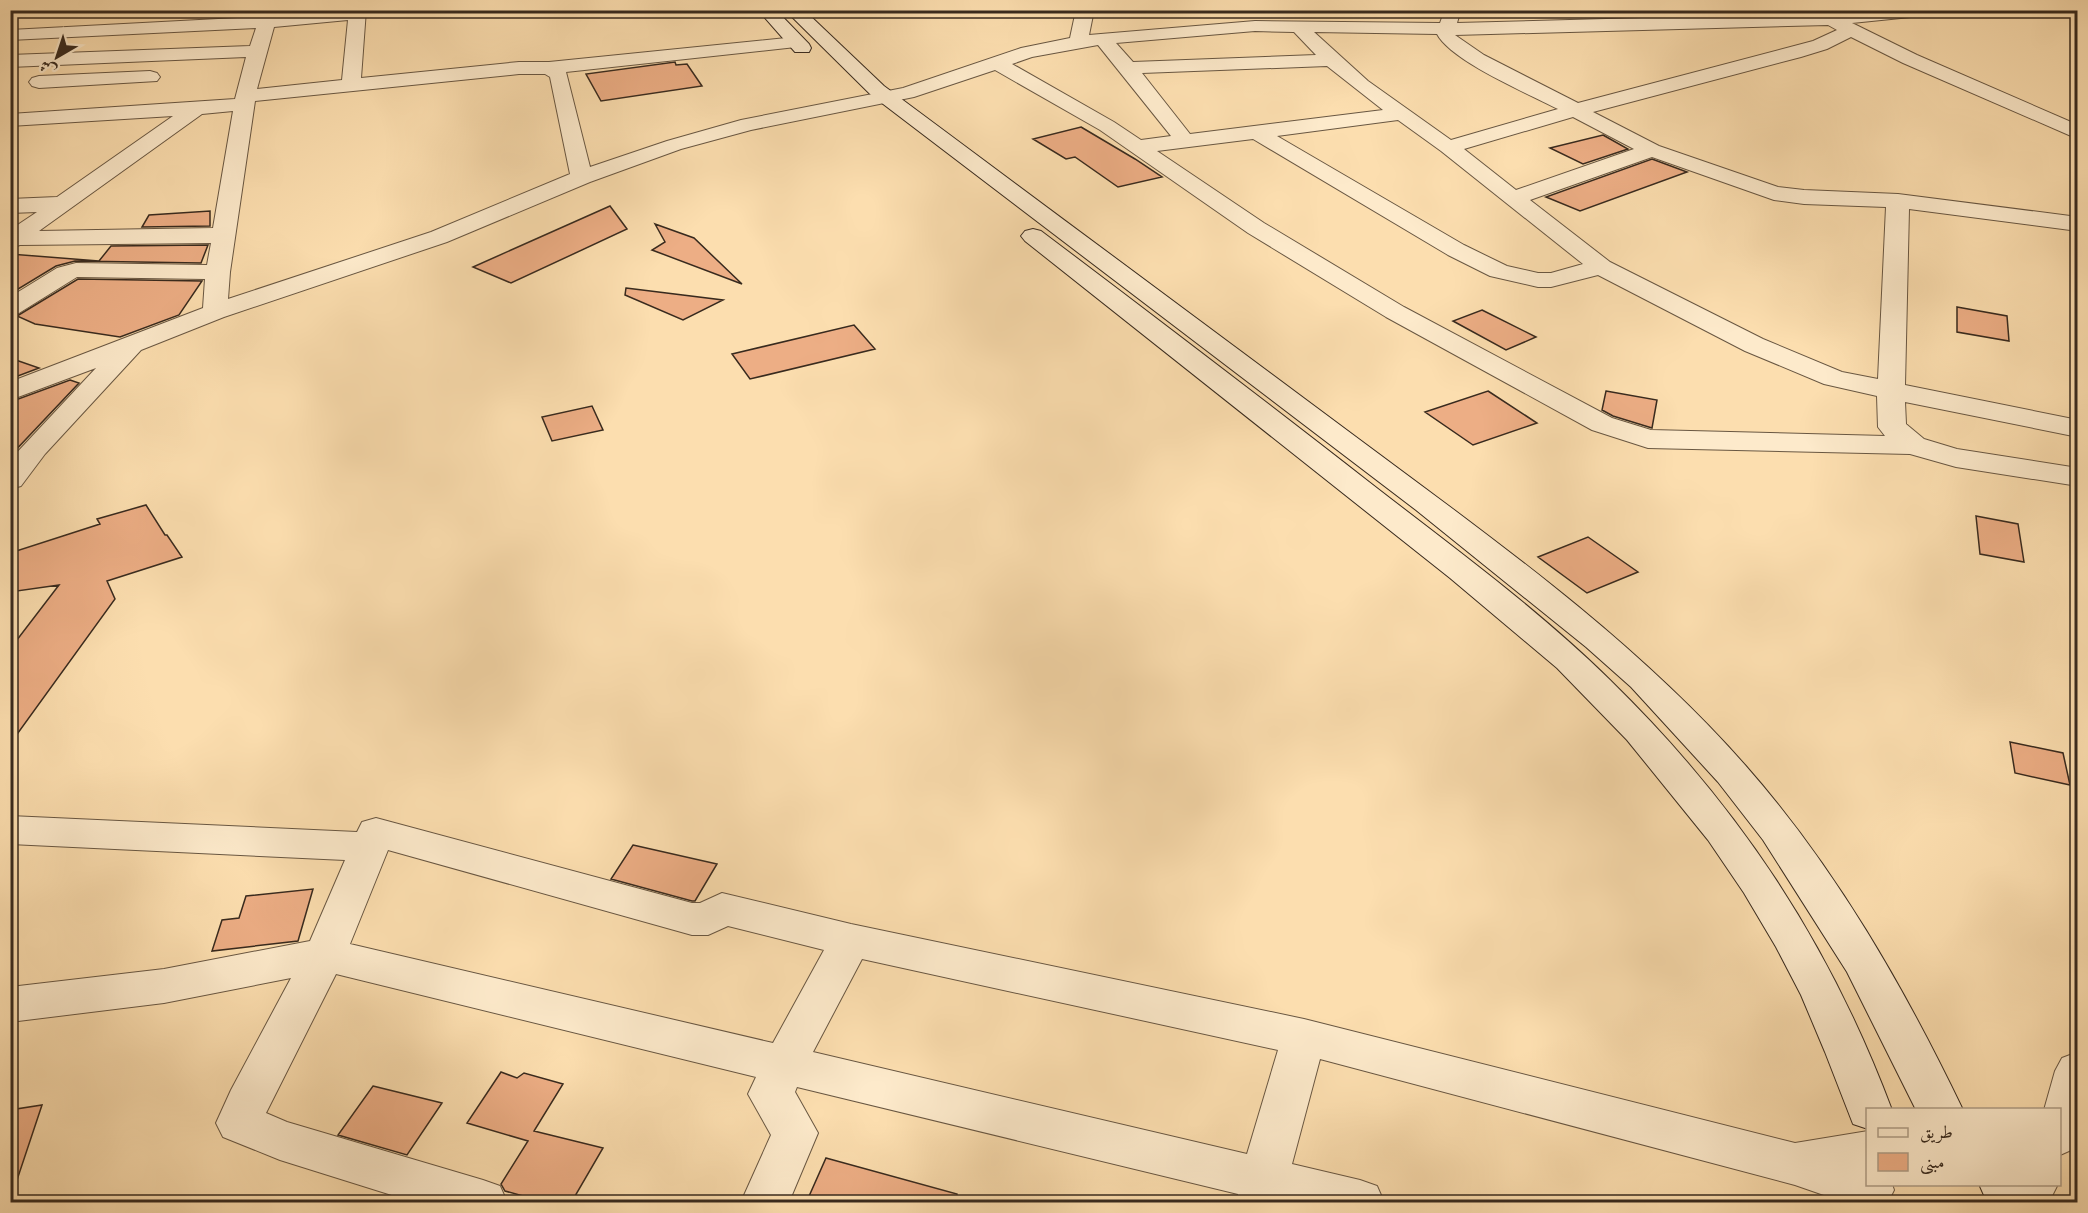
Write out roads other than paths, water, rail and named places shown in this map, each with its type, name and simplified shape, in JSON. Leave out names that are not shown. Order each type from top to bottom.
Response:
[{"type":"street","points":[[766,10],[796,42],[1427,504],[1598,639],[1643,680],[1731,773],[1777,830],[1864,963],[1939,1108]]},
{"type":"street","points":[[793,10],[842,59],[874,100],[1387,510],[1554,647],[1598,688],[1684,783],[1728,841],[1771,905],[1834,1021],[1856,1069],[1868,1108]]},
{"type":"street","points":[[1078,42],[1084,10]]},
{"type":"street","points":[[10,392],[215,312],[439,237],[582,177],[674,145],[748,124],[874,100],[936,85],[1028,52],[1078,42],[1208,29],[1448,20],[1827,15],[1930,10]]},
{"type":"street","points":[[10,35],[266,16],[357,12],[351,85]]},
{"type":"street","points":[[1827,15],[1851,30],[2078,133]]},
{"type":"street","points":[[215,312],[218,272],[246,80],[266,16]]},
{"type":"street","points":[[1448,20],[1446,35],[1460,49],[1652,150],[1774,193],[1804,197],[1898,201],[2078,224]]},
{"type":"street","points":[[1298,26],[1331,60],[1361,85],[1448,147],[1602,267],[1754,345],[1834,378],[2078,429]]},
{"type":"street","points":[[1448,147],[1576,110],[1794,53],[1820,45],[1851,30]]},
{"type":"street","points":[[1102,39],[1128,68],[1185,141]]},
{"type":"street","points":[[10,62],[246,80],[351,85],[519,68],[549,68],[796,42]]},
{"type":"street","points":[[1128,68],[1331,60]]},
{"type":"street","points":[[995,62],[1107,126],[1256,228],[1395,312],[1602,424],[1648,439],[1914,445],[1956,458],[2078,477]]},
{"type":"street","points":[[549,68],[559,75],[582,177]]},
{"type":"street","points":[[22,83],[172,76]]},
{"type":"street","points":[[12,239],[197,109],[246,80]]},
{"type":"street","points":[[10,120],[197,109]]},
{"type":"street","points":[[1136,147],[1401,114]]},
{"type":"street","points":[[1256,132],[1456,250],[1499,271],[1538,280],[1551,280],[1602,267]]},
{"type":"street","points":[[1514,198],[1652,150]]},
{"type":"street","points":[[1898,201],[1891,390],[1892,427],[1914,445]]},
{"type":"street","points":[[10,206],[60,204]]},
{"type":"street","points":[[12,239],[225,235]]},
{"type":"street","points":[[10,308],[66,273],[76,270],[218,272]]},
{"type":"street","points":[[10,480],[35,448],[134,344]]},
{"type":"street","points":[[10,830],[370,847]]},
{"type":"street","points":[[483,1203],[280,1140],[239,1123],[325,955],[376,832],[692,919],[708,919],[722,909],[851,940],[1304,1037],[1795,1164],[1866,1176]]},
{"type":"street","points":[[765,1203],[795,1133],[771,1094],[783,1066],[851,940]]},
{"type":"street","points":[[10,1005],[164,986],[325,955],[783,1066],[1262,1191],[1360,1203]]},
{"type":"street","points":[[1262,1191],[1304,1037]]},
{"type":"street","points":[[2002,1186],[2011,1203]]},
{"type":"street","points":[[2021,1203],[2033,1186]]}]
